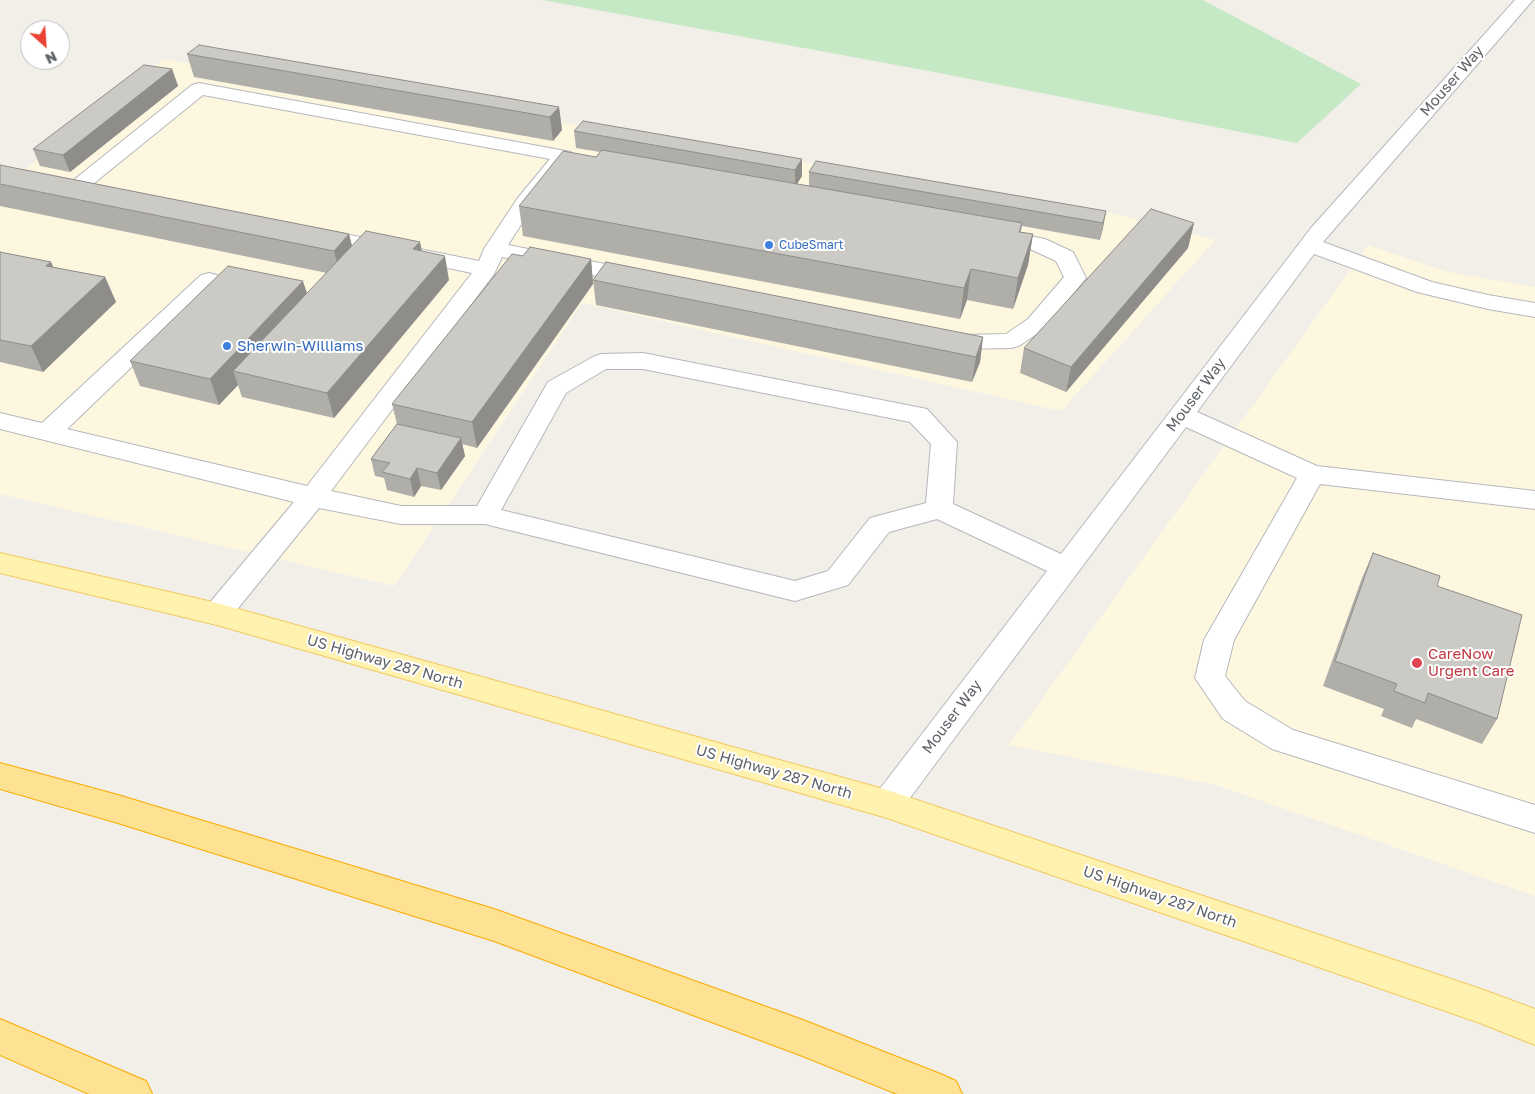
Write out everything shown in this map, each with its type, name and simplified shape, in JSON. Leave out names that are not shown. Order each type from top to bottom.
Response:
[{"type":"highway","points":[[0,776],[118,809],[494,925],[793,1035],[943,1094]]},
{"type":"highway","points":[[0,1038],[133,1094]]},
{"type":"main road","name":"US Highway 287 North","points":[[0,563],[218,614],[886,804],[1462,1000],[1535,1027]]},
{"type":"street","name":"Mouser Way","points":[[886,804],[1318,233],[1524,0]]},
{"type":"street","points":[[126,196],[77,187],[199,89],[574,158],[524,203],[495,249],[486,269],[313,497],[218,614]]},
{"type":"street","points":[[291,230],[486,269]]},
{"type":"street","points":[[923,334],[962,342],[1011,341],[1036,324],[1075,278],[1065,257],[1058,253],[1037,244],[974,230]]},
{"type":"street","points":[[1310,246],[1425,287],[1488,302],[1535,310]]},
{"type":"street","points":[[495,249],[660,282]]},
{"type":"street","points":[[47,433],[209,280]]},
{"type":"street","points":[[485,515],[556,388],[601,362],[643,361],[918,415],[944,442],[939,509]]},
{"type":"street","points":[[1181,415],[1312,474],[1535,500]]},
{"type":"street","points":[[0,421],[313,497],[401,515],[485,515],[795,591],[838,578],[880,525],[939,509],[1065,568]]},
{"type":"street","points":[[1312,474],[1218,640],[1210,678],[1234,710],[1283,740],[1535,819]]},
{"type":"shaded area","points":[[163,59],[1097,209],[1215,240],[1061,411],[582,303],[394,586],[0,494],[0,164],[26,169]]},
{"type":"shaded area","points":[[1368,245],[1448,272],[1535,287],[1535,896],[1216,785],[1009,745]]},
{"type":"green space","points":[[543,0],[1203,0],[1361,84],[1297,143],[929,71]]},
{"type":"building","points":[[199,45],[559,107],[550,117],[187,54]]},
{"type":"building","points":[[144,65],[172,69],[63,155],[33,149]]},
{"type":"building","points":[[583,121],[802,159],[795,170],[574,131]]},
{"type":"building","points":[[602,150],[1022,223],[1019,232],[1033,234],[1018,278],[971,269],[964,288],[519,206],[563,151],[596,157]]},
{"type":"building","points":[[816,161],[1106,211],[1103,223],[809,172]]},
{"type":"building","points":[[0,165],[349,234],[334,251],[0,184]]},
{"type":"building","points":[[1151,209],[1194,223],[1071,367],[1024,348]]},
{"type":"building","points":[[366,231],[420,242],[413,249],[445,256],[327,393],[233,371]]},
{"type":"building","points":[[530,247],[591,259],[472,422],[392,404],[512,254],[523,256]]},
{"type":"building","points":[[0,252],[51,262],[46,266],[105,277],[31,346],[0,340]]},
{"type":"building","points":[[606,262],[983,337],[976,357],[593,280]]},
{"type":"building","points":[[228,266],[303,281],[210,379],[130,361]]},
{"type":"building","points":[[397,424],[461,438],[437,473],[417,468],[410,479],[382,472],[390,463],[371,459]]},
{"type":"building","name":"CareNow Urgent Care","points":[[1373,553],[1440,576],[1437,586],[1522,615],[1497,719],[1428,693],[1425,703],[1394,691],[1397,684],[1335,661]]},
{"type":"place","name":"CubeSmart","points":[[769,245]]},
{"type":"place","name":"Sherwin-Williams","points":[[227,346]]},
{"type":"place","name":"CareNow Urgent Care","points":[[1417,663]]}]
